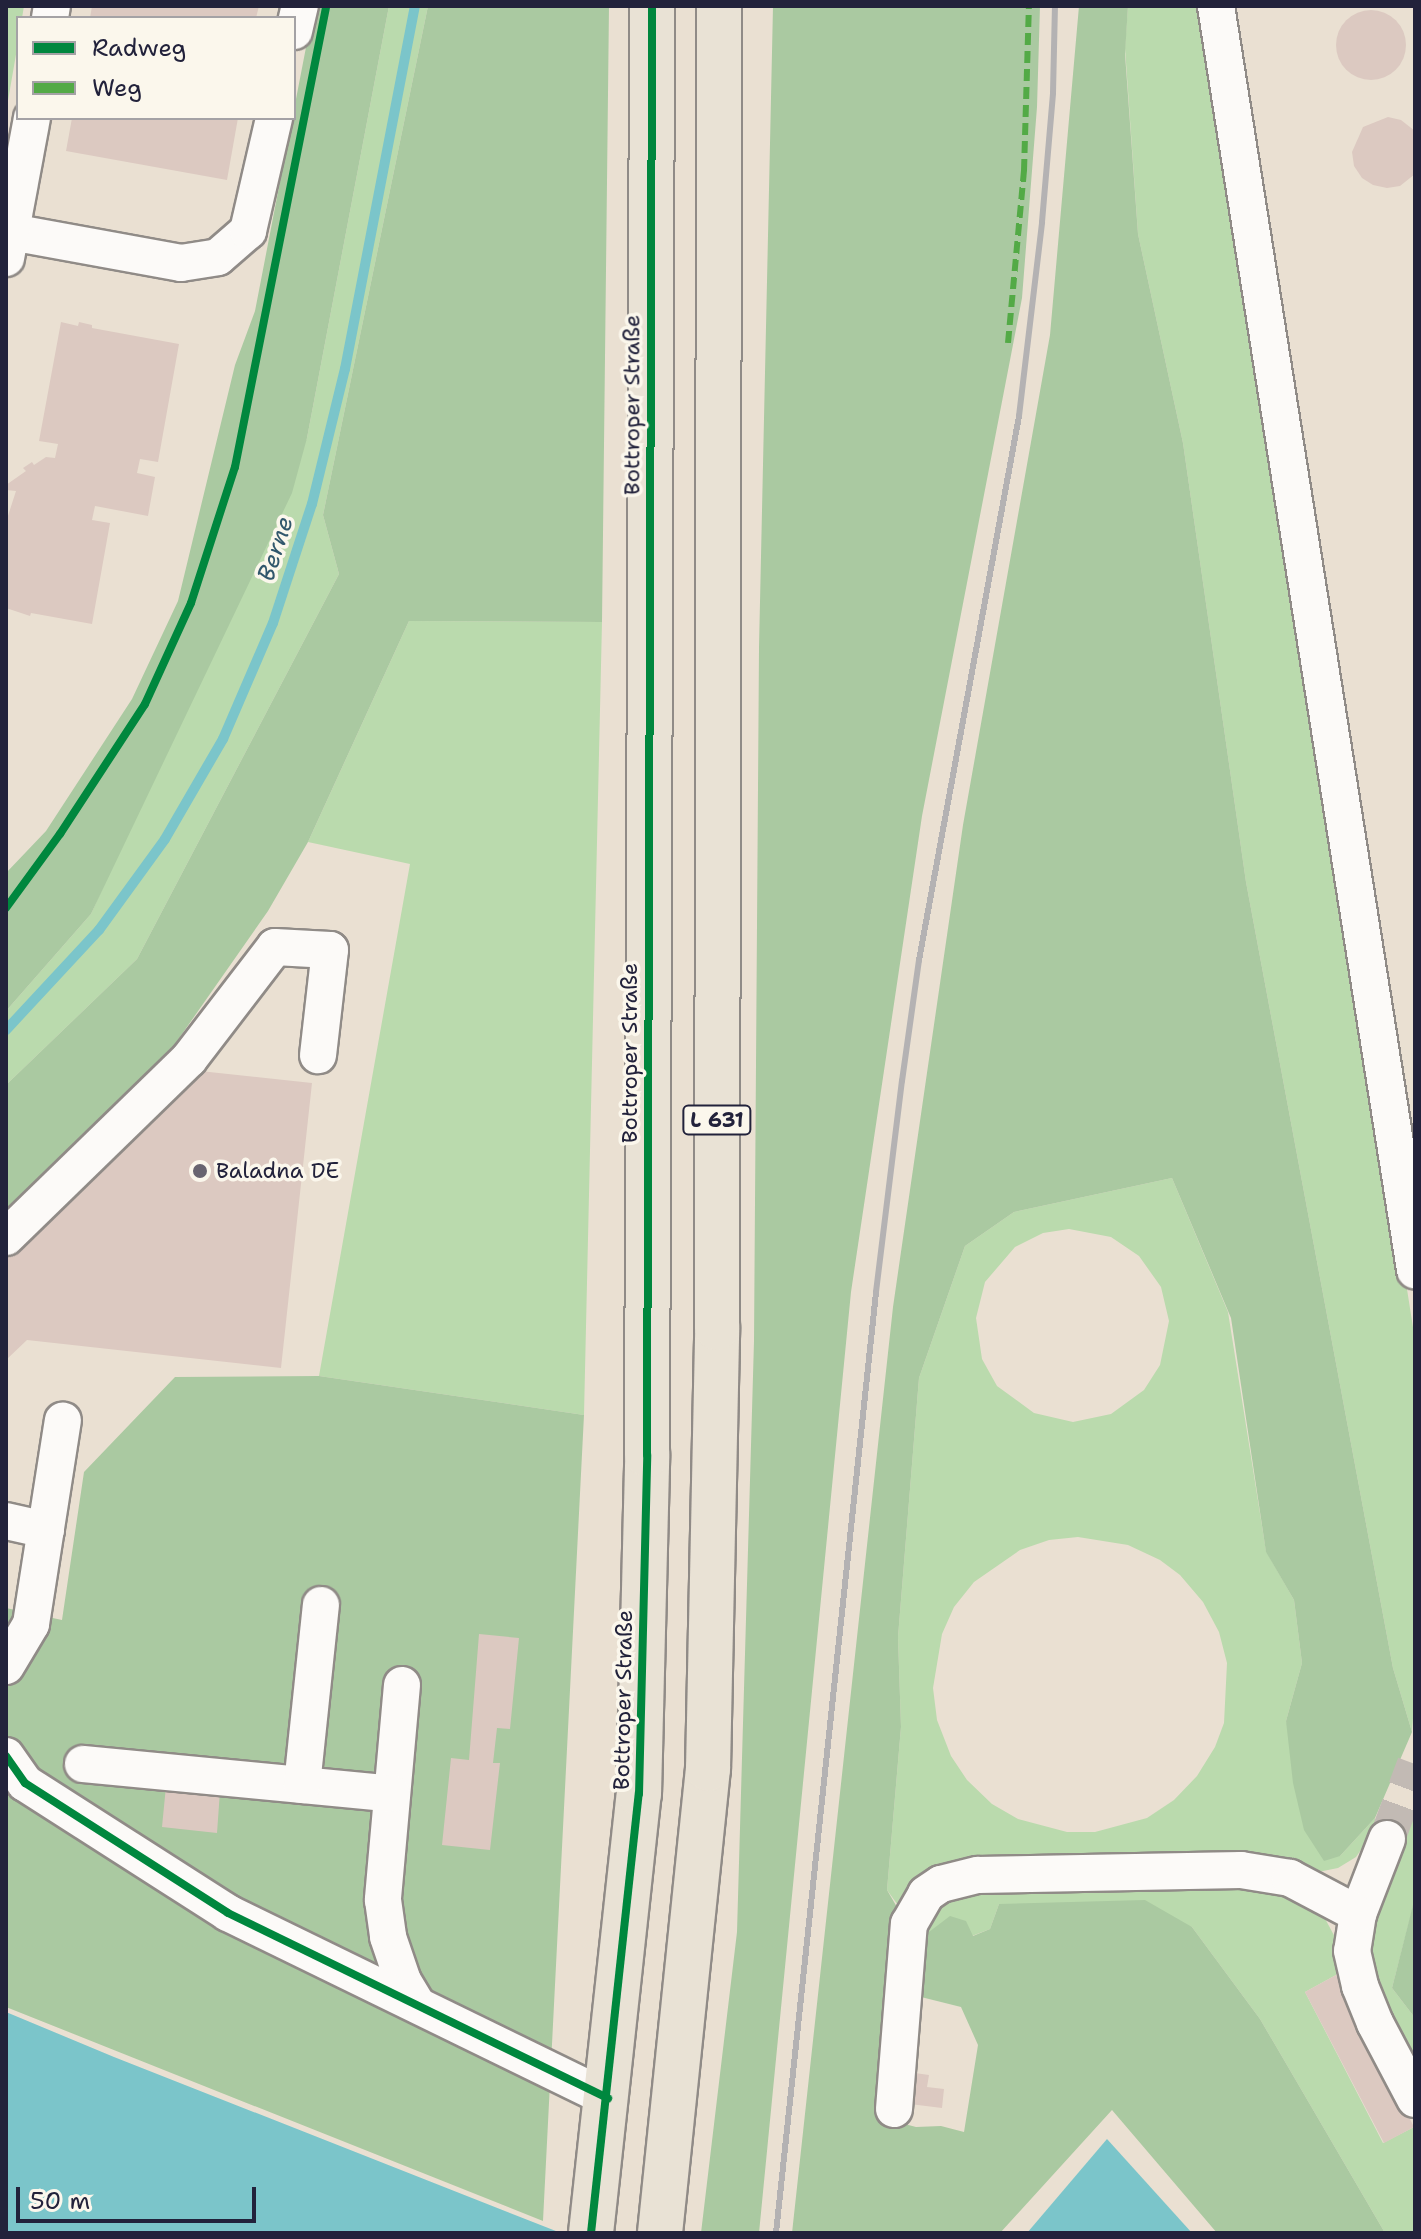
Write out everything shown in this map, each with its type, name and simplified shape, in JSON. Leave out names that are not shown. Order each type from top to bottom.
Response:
[{"type":"main road","name":"Bottroper Straße","points":[[594,2216],[639,1794],[647,1455],[652,6]]},
{"type":"main road","name":"L 631","points":[[660,2232],[708,1769],[717,1328],[719,6]]},
{"type":"street","points":[[1216,6],[1415,1270]]},
{"type":"street","points":[[32,120],[9,245],[181,263],[218,257],[248,231],[274,120]]},
{"type":"street","points":[[6,1237],[189,1059],[275,947],[330,950],[318,1055]]},
{"type":"street","points":[[6,1666],[31,1624],[63,1420]]},
{"type":"street","points":[[6,1521],[46,1530]]},
{"type":"street","points":[[302,1785],[321,1605]]},
{"type":"street","points":[[402,1685],[383,1900],[388,1937],[403,1981],[416,2003]]},
{"type":"street","points":[[6,1756],[25,1783],[228,1913],[608,2098]]},
{"type":"street","points":[[83,1764],[392,1794]]},
{"type":"street","points":[[1387,1839],[1358,1914],[1352,1951],[1360,1986],[1375,2023],[1415,2099]]},
{"type":"street","points":[[894,2109],[909,1924],[926,1894],[941,1884],[978,1875],[1241,1870],[1290,1878],[1311,1886],[1358,1914]]},
{"type":"green space","points":[[6,6],[24,6],[22,16],[16,16],[16,54],[6,112]]},
{"type":"green space","points":[[314,6],[389,6],[307,438],[292,493],[91,914],[6,1011],[6,873],[46,831],[132,699],[178,601],[235,365],[255,311],[292,120],[296,120],[296,99]]},
{"type":"green space","points":[[389,6],[428,6],[323,515],[339,574],[137,959],[6,1085],[6,1011],[91,914],[307,438]]},
{"type":"green space","points":[[428,6],[609,6],[602,622],[409,621],[308,842],[268,911],[175,1044],[6,1217],[6,1085],[137,959],[339,574],[323,515]]},
{"type":"green space","points":[[773,6],[1040,6],[1037,107],[1022,298],[922,816],[851,1292],[759,2233],[701,2233],[737,1932],[754,1341],[759,648]]},
{"type":"green space","points":[[1079,6],[1128,6],[1125,54],[1138,234],[1183,443],[1246,882],[1393,1668],[1412,1732],[1375,1818],[1340,1856],[1324,1861],[1304,1830],[1293,1783],[1286,1721],[1302,1663],[1294,1600],[1266,1552],[1231,1318],[1172,1178],[1014,1212],[965,1246],[919,1378],[898,1637],[901,1727],[887,1890],[901,1914],[882,2118],[916,2127],[941,2126],[964,2132],[978,2045],[961,2007],[921,1997],[925,1935],[950,1916],[966,1921],[973,1936],[990,1929],[999,1904],[1145,1900],[1192,1927],[1260,2019],[1385,2233],[1217,2233],[1112,2110],[1000,2233],[792,2233],[893,1307],[963,825],[1050,335]]},
{"type":"green space","points":[[1128,6],[1205,6],[1415,1340],[1415,1690],[1412,1732],[1393,1668],[1246,882],[1183,443],[1138,234],[1125,48]]},
{"type":"green space","points":[[409,621],[602,622],[584,1415],[319,1376],[410,864],[308,842]]},
{"type":"green space","points":[[1172,1178],[1228,1312],[1266,1551],[1294,1600],[1302,1663],[1286,1721],[1340,1856],[1375,1818],[1376,1828],[1356,1857],[1338,1868],[1318,1872],[1288,1868],[1039,1869],[900,1908],[887,1890],[901,1727],[898,1637],[919,1378],[965,1246],[1014,1212]],"holes":[[[1069,1229],[1111,1237],[1139,1256],[1161,1287],[1169,1321],[1160,1365],[1144,1390],[1111,1414],[1073,1422],[1034,1413],[997,1386],[982,1359],[976,1318],[985,1282],[1015,1247],[1043,1233]],[[1078,1537],[1128,1545],[1160,1560],[1180,1575],[1203,1602],[1219,1632],[1227,1663],[1224,1723],[1215,1747],[1197,1776],[1174,1800],[1147,1818],[1095,1832],[1067,1832],[1018,1819],[992,1804],[967,1780],[951,1756],[937,1720],[933,1688],[942,1634],[954,1607],[974,1582],[1020,1550],[1049,1540]]]},
{"type":"green space","points":[[319,1376],[584,1415],[543,2221],[6,2007],[6,1608],[62,1620],[84,1472],[175,1377]]},
{"type":"green space","points":[[1415,1807],[1415,1899],[1392,1988],[1415,2018],[1415,2069],[1388,2015],[1366,1957],[1369,1923]]},
{"type":"green space","points":[[1268,1880],[1321,1911],[1337,1941],[1336,1975],[1305,1992],[1383,2143],[1414,2127],[1415,2233],[1385,2233],[1260,2019],[1192,1927],[1060,1905],[999,1904],[990,1929],[972,1936],[925,1935],[931,1901],[962,1885]]},
{"type":"green space","points":[[1415,1897],[1415,2018],[1392,1988]]},
{"type":"water","points":[[6,2012],[114,2057],[561,2233],[6,2233]]},
{"type":"water","points":[[1107,2139],[1192,2233],[1027,2233]]},
{"type":"building","points":[[92,6],[259,6],[256,16],[90,16]]},
{"type":"building","points":[[1378,10],[1400,25],[1406,45],[1404,59],[1396,70],[1385,78],[1364,80],[1346,70],[1338,59],[1336,38],[1346,20],[1357,12]]},
{"type":"building","points":[[1388,117],[1401,120],[1415,131],[1415,174],[1400,186],[1387,188],[1373,185],[1362,178],[1354,166],[1352,152],[1363,127]]},
{"type":"building","points":[[72,120],[238,120],[227,180],[66,151]]},
{"type":"building","points":[[61,322],[78,326],[79,322],[92,325],[92,328],[179,344],[158,462],[140,459],[137,473],[155,477],[148,516],[95,506],[92,520],[110,523],[92,624],[31,613],[30,616],[6,608],[6,522],[16,491],[6,490],[6,485],[26,471],[23,468],[32,462],[34,465],[46,457],[55,458],[58,444],[39,441]]},
{"type":"building","name":"Baladna DE","points":[[200,1071],[312,1083],[281,1368],[27,1340],[6,1360],[6,1259]]},
{"type":"building","points":[[479,1634],[519,1638],[510,1729],[497,1728],[493,1763],[500,1763],[490,1850],[442,1845],[451,1758],[469,1760]]},
{"type":"building","points":[[166,1786],[220,1791],[217,1833],[162,1827]]},
{"type":"building","points":[[1336,1975],[1414,2127],[1384,2143],[1305,1992]]},
{"type":"building","points":[[915,2073],[929,2075],[927,2087],[944,2089],[942,2108],[910,2104]]},
{"type":"waterway","name":"Berne","points":[[6,1030],[99,930],[165,839],[223,739],[273,623],[312,504],[345,369],[415,6]]},
{"type":"tunnel","points":[[1387,1839],[1415,1764]]},
{"type":"railway","points":[[776,2233],[876,1292],[902,1081],[919,960],[1019,416],[1042,222],[1053,93],[1055,6]]},
{"type":"marked path","points":[[1008,343],[1024,171],[1029,6]]},
{"type":"cycle path","points":[[6,908],[60,834],[145,704],[191,603],[235,467],[326,6]]},
{"type":"cycle path","points":[[591,2233],[639,1794],[647,1455],[652,6]]},
{"type":"cycle path","points":[[6,1756],[25,1783],[228,1913],[608,2098]]},
{"type":"place","name":"Baladna DE","points":[[200,1171]]}]
